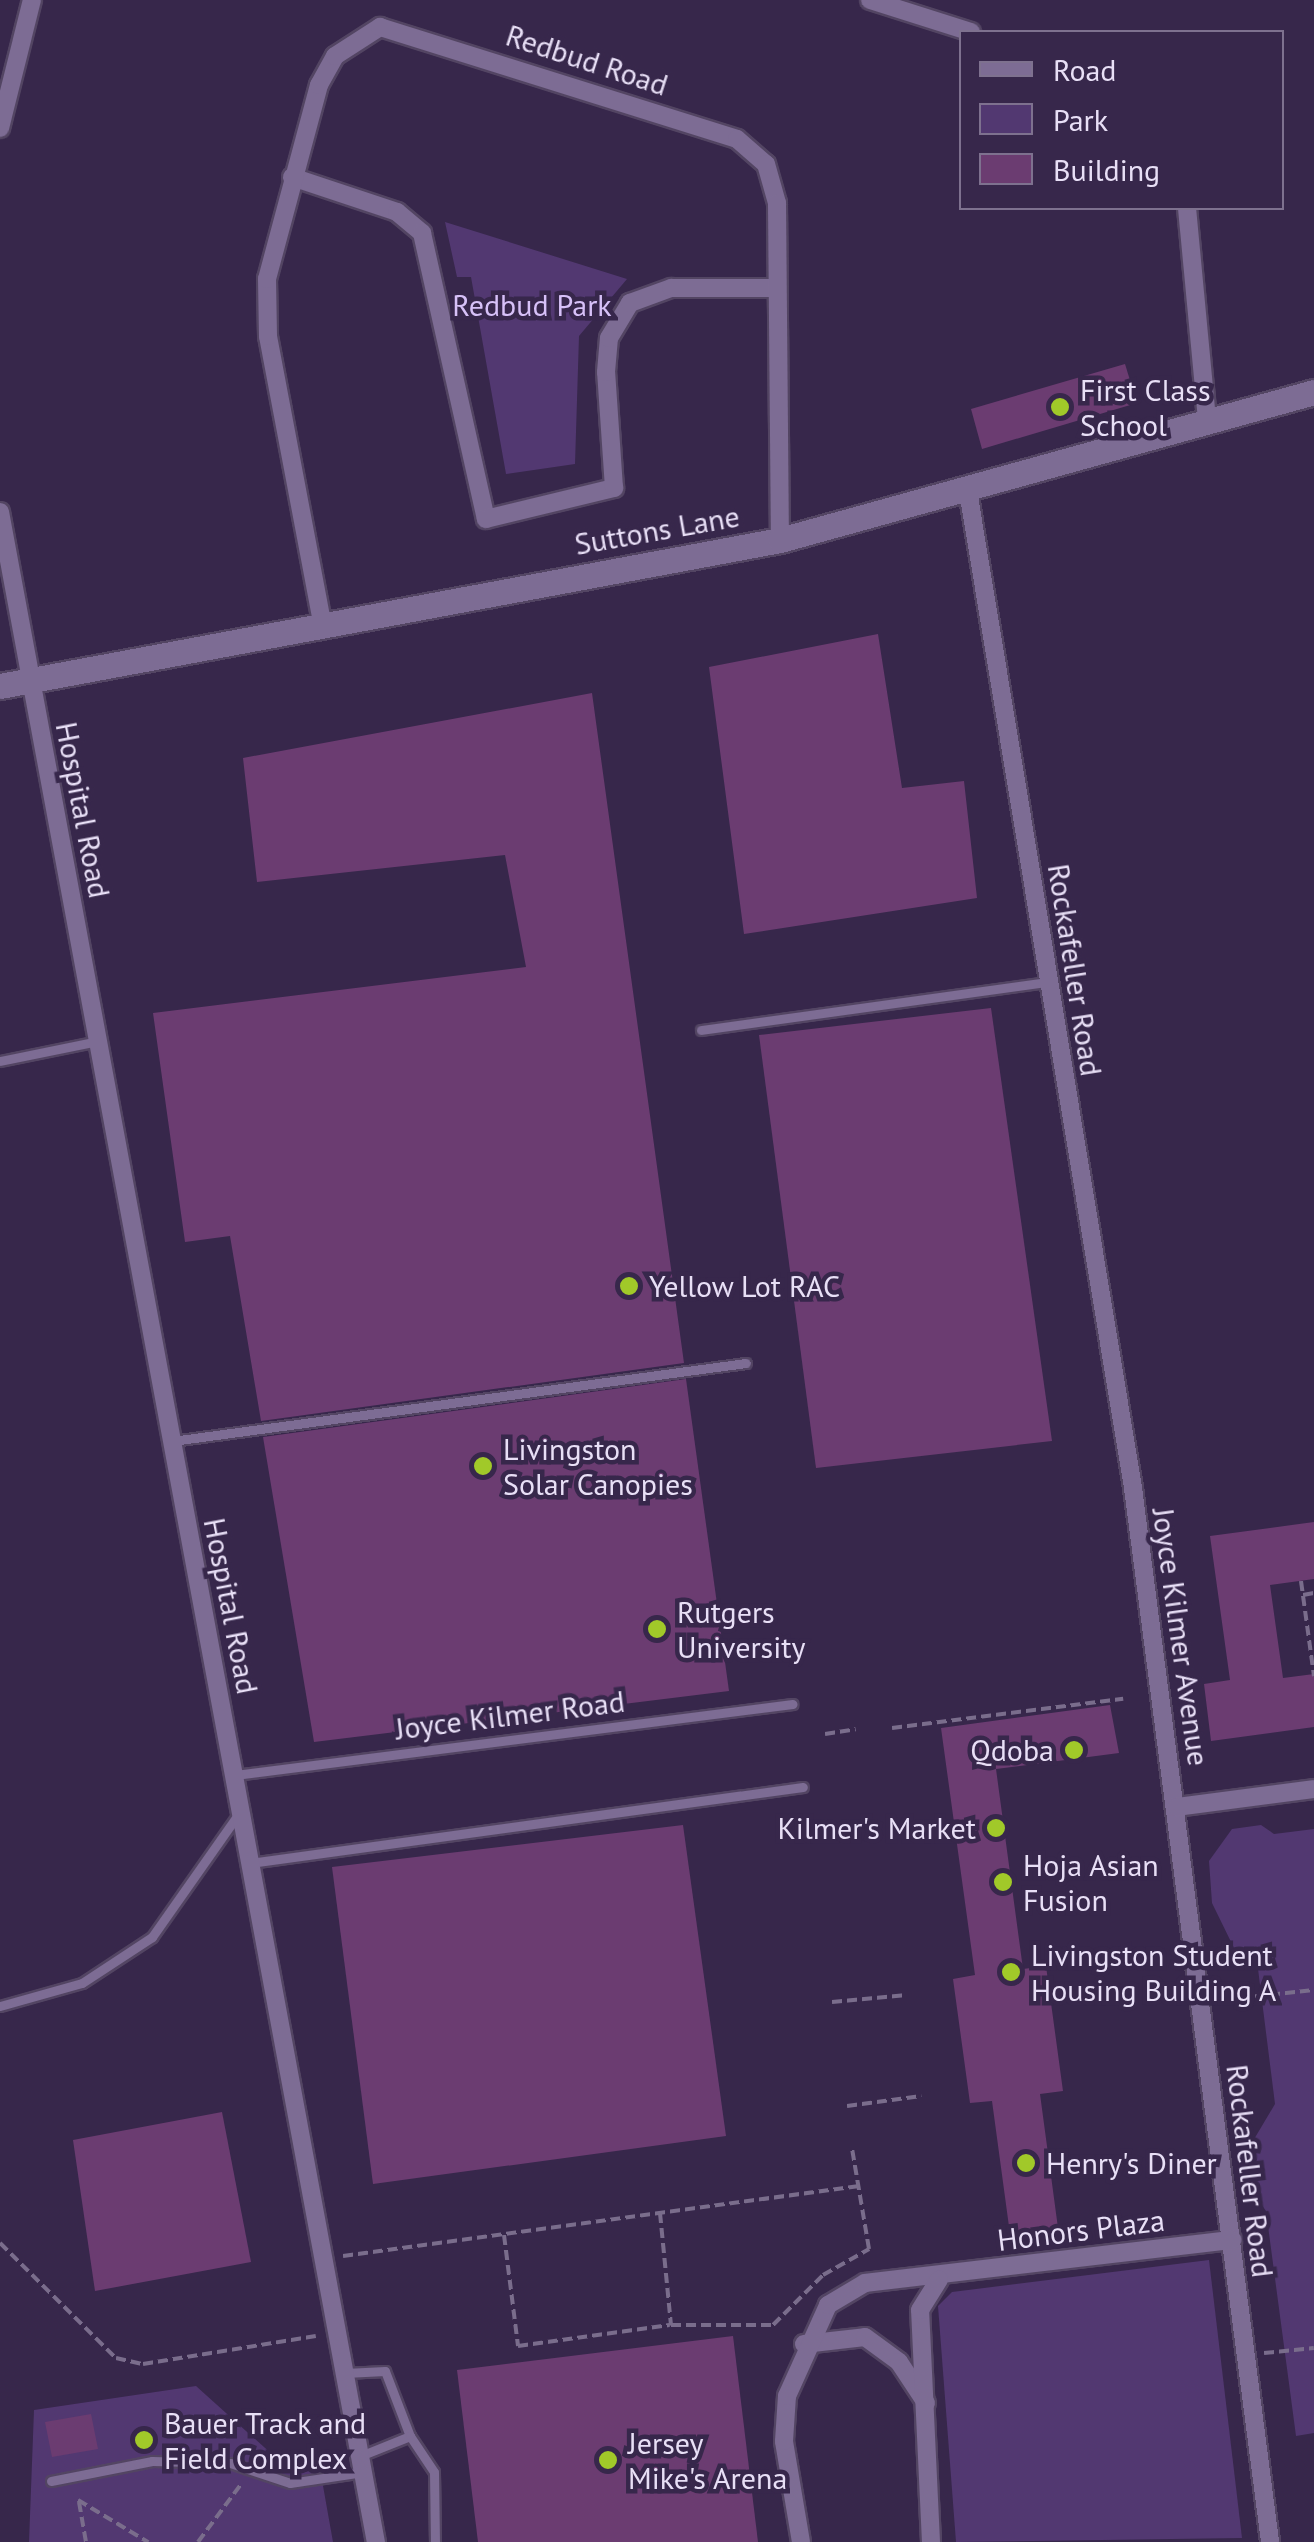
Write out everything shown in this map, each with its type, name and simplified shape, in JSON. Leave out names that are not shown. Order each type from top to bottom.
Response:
[{"type":"street","points":[[0,128],[32,0]]},
{"type":"street","points":[[870,0],[965,30]]},
{"type":"street","name":"Redbud Road","points":[[322,622],[268,336],[267,279],[292,177],[334,56],[380,27],[411,30],[754,149],[776,204],[780,540]]},
{"type":"street","points":[[292,177],[398,212],[422,232],[486,519],[614,488],[606,372],[609,338],[630,303],[671,288],[777,288]]},
{"type":"street","points":[[1187,210],[1207,420]]},
{"type":"street","name":"Suttons Lane","points":[[0,686],[322,622],[780,540],[1314,392]]},
{"type":"street","name":"Rockafeller Road","points":[[968,491],[1128,1458]]},
{"type":"street","name":"Hospital Road","points":[[0,512],[376,2542]]},
{"type":"street","name":"Joyce Kilmer Avenue","points":[[1128,1458],[1176,1806],[1314,1789]]},
{"type":"street","name":"Rockafeller Road","points":[[1176,1806],[1270,2542]]},
{"type":"street","name":"Honors Plaza","points":[[801,2542],[784,2441],[804,2344],[828,2305],[865,2283],[939,2279],[1232,2240]]},
{"type":"street","points":[[931,2542],[928,2406],[920,2310],[939,2279]]},
{"type":"street","points":[[804,2344],[865,2337],[899,2362],[928,2406]]},
{"type":"lane","points":[[701,1030],[1049,982]]},
{"type":"lane","points":[[0,1061],[98,1041]]},
{"type":"lane","points":[[172,1441],[746,1362]]},
{"type":"lane","name":"Joyce Kilmer Road","points":[[234,1776],[792,1704]]},
{"type":"lane","points":[[250,1863],[803,1787]]},
{"type":"lane","points":[[0,2006],[82,1983],[152,1937],[241,1811]]},
{"type":"lane","points":[[346,2373],[385,2370],[410,2436],[434,2472],[435,2542]]},
{"type":"lane","points":[[51,2481],[152,2461],[250,2471],[290,2483],[362,2464],[410,2436]]},
{"type":"path","points":[[1301,1581],[1314,1676]]},
{"type":"path","points":[[1303,1595],[1314,1593]]},
{"type":"path","points":[[892,1728],[1123,1699]]},
{"type":"path","points":[[825,1734],[856,1729]]},
{"type":"path","points":[[1240,1998],[1314,1990]]},
{"type":"path","points":[[832,2002],[907,1995]]},
{"type":"path","points":[[846,2106],[921,2096]]},
{"type":"path","points":[[504,2234],[518,2346],[670,2325],[773,2325],[823,2275],[869,2249],[852,2149]]},
{"type":"path","points":[[344,2276],[340,2257],[859,2186]]},
{"type":"path","points":[[660,2213],[670,2325]]},
{"type":"path","points":[[0,2243],[116,2358],[143,2364],[316,2336]]},
{"type":"path","points":[[1262,2353],[1314,2348]]},
{"type":"path","points":[[198,2542],[250,2471]]},
{"type":"path","points":[[74,2476],[86,2542]]},
{"type":"path","points":[[78,2500],[148,2542]]},
{"type":"green space","name":"Redbud Park","points":[[445,222],[627,279],[579,336],[575,464],[506,474],[471,277],[457,277]]},
{"type":"green space","points":[[1261,1825],[1274,1834],[1314,1829],[1314,2433],[1296,2436],[1266,2211],[1252,2191],[1250,2146],[1275,2104],[1257,1961],[1234,1948],[1212,1903],[1209,1861],[1232,1829]]},
{"type":"green space","points":[[1209,2260],[1242,2538],[956,2542],[938,2306],[952,2292]]},
{"type":"green space","name":"Bauer Track and Field Complex","points":[[196,2386],[294,2474],[320,2469],[333,2542],[29,2542],[34,2410]]},
{"type":"building","points":[[1125,364],[1137,403],[982,449],[971,409]]},
{"type":"building","points":[[878,634],[902,788],[964,781],[977,898],[744,934],[709,667]]},
{"type":"building","points":[[592,693],[684,1363],[261,1421],[230,1236],[185,1242],[153,1013],[526,967],[505,855],[257,882],[243,758]]},
{"type":"building","points":[[991,1008],[1052,1441],[816,1468],[759,1035]]},
{"type":"building","points":[[686,1379],[729,1691],[314,1742],[263,1437]]},
{"type":"building","points":[[1314,1522],[1314,1579],[1270,1585],[1283,1678],[1314,1674],[1314,1727],[1211,1741],[1204,1684],[1230,1680],[1210,1536]]},
{"type":"building","name":"Livingston Student Housing Building A","points":[[1110,1705],[1119,1753],[996,1769],[1023,1969],[1046,1966],[1063,2091],[1040,2094],[1058,2228],[1010,2234],[992,2101],[970,2103],[953,1979],[975,1975],[941,1728]]},
{"type":"building","points":[[683,1825],[726,2136],[373,2184],[332,1867]]},
{"type":"building","points":[[222,2112],[251,2262],[95,2291],[73,2140]]},
{"type":"building","name":"Jersey Mike's Arena","points":[[733,2336],[758,2542],[478,2542],[457,2370]]},
{"type":"building","points":[[91,2414],[98,2449],[52,2457],[45,2422]]},
{"type":"place","name":"First Class School","points":[[1060,407]]},
{"type":"place","name":"Yellow Lot RAC","points":[[629,1286]]},
{"type":"place","name":"Livingston Solar Canopies","points":[[483,1466]]},
{"type":"place","name":"Rutgers University","points":[[657,1629]]},
{"type":"place","name":"Qdoba","points":[[1074,1750]]},
{"type":"place","name":"Kilmer's Market","points":[[996,1828]]},
{"type":"place","name":"Hoja Asian Fusion","points":[[1003,1882]]},
{"type":"place","name":"Livingston Student Housing Building A","points":[[1011,1972]]},
{"type":"place","name":"Henry's Diner","points":[[1026,2163]]},
{"type":"place","name":"Bauer Track and Field Complex","points":[[144,2440]]},
{"type":"place","name":"Jersey Mike's Arena","points":[[608,2460]]}]
